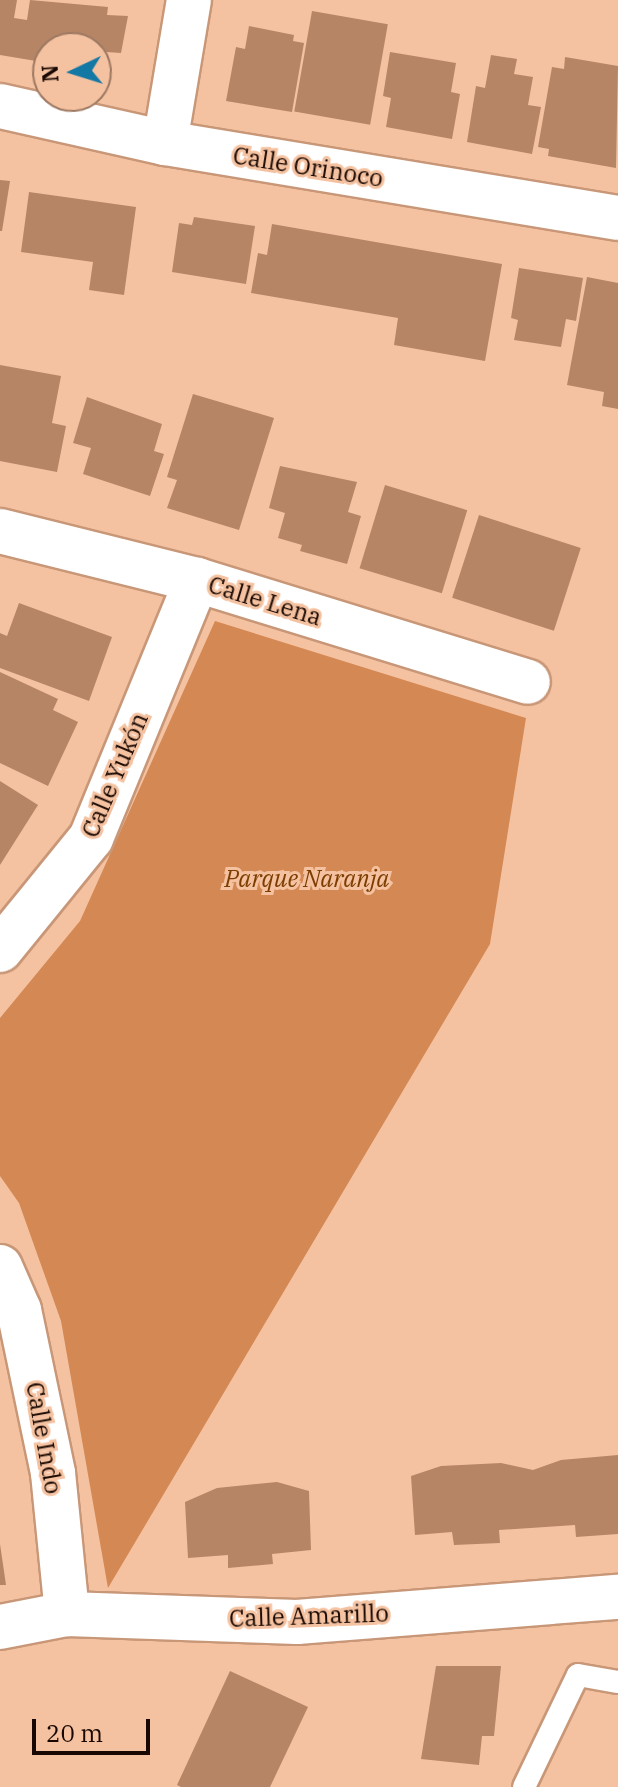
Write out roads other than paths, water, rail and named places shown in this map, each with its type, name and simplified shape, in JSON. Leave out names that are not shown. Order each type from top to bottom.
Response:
[{"type":"street","points":[[165,143],[189,0]]},
{"type":"street","name":"Calle Orinoco","points":[[0,106],[165,143],[618,218]]},
{"type":"street","name":"Calle Lena","points":[[0,531],[197,580],[528,682]]},
{"type":"street","name":"Calle Yukón","points":[[0,950],[91,838],[197,580]]},
{"type":"street","name":"Calle Indo","points":[[0,1267],[19,1310],[53,1473],[67,1614]]},
{"type":"street","name":"Calle Amarillo","points":[[0,1627],[67,1614],[297,1622],[618,1597]]},
{"type":"lane","points":[[524,1787],[578,1675],[618,1682]]},
{"type":"park label","name":"Parque Naranja","points":[[307,879]]}]
